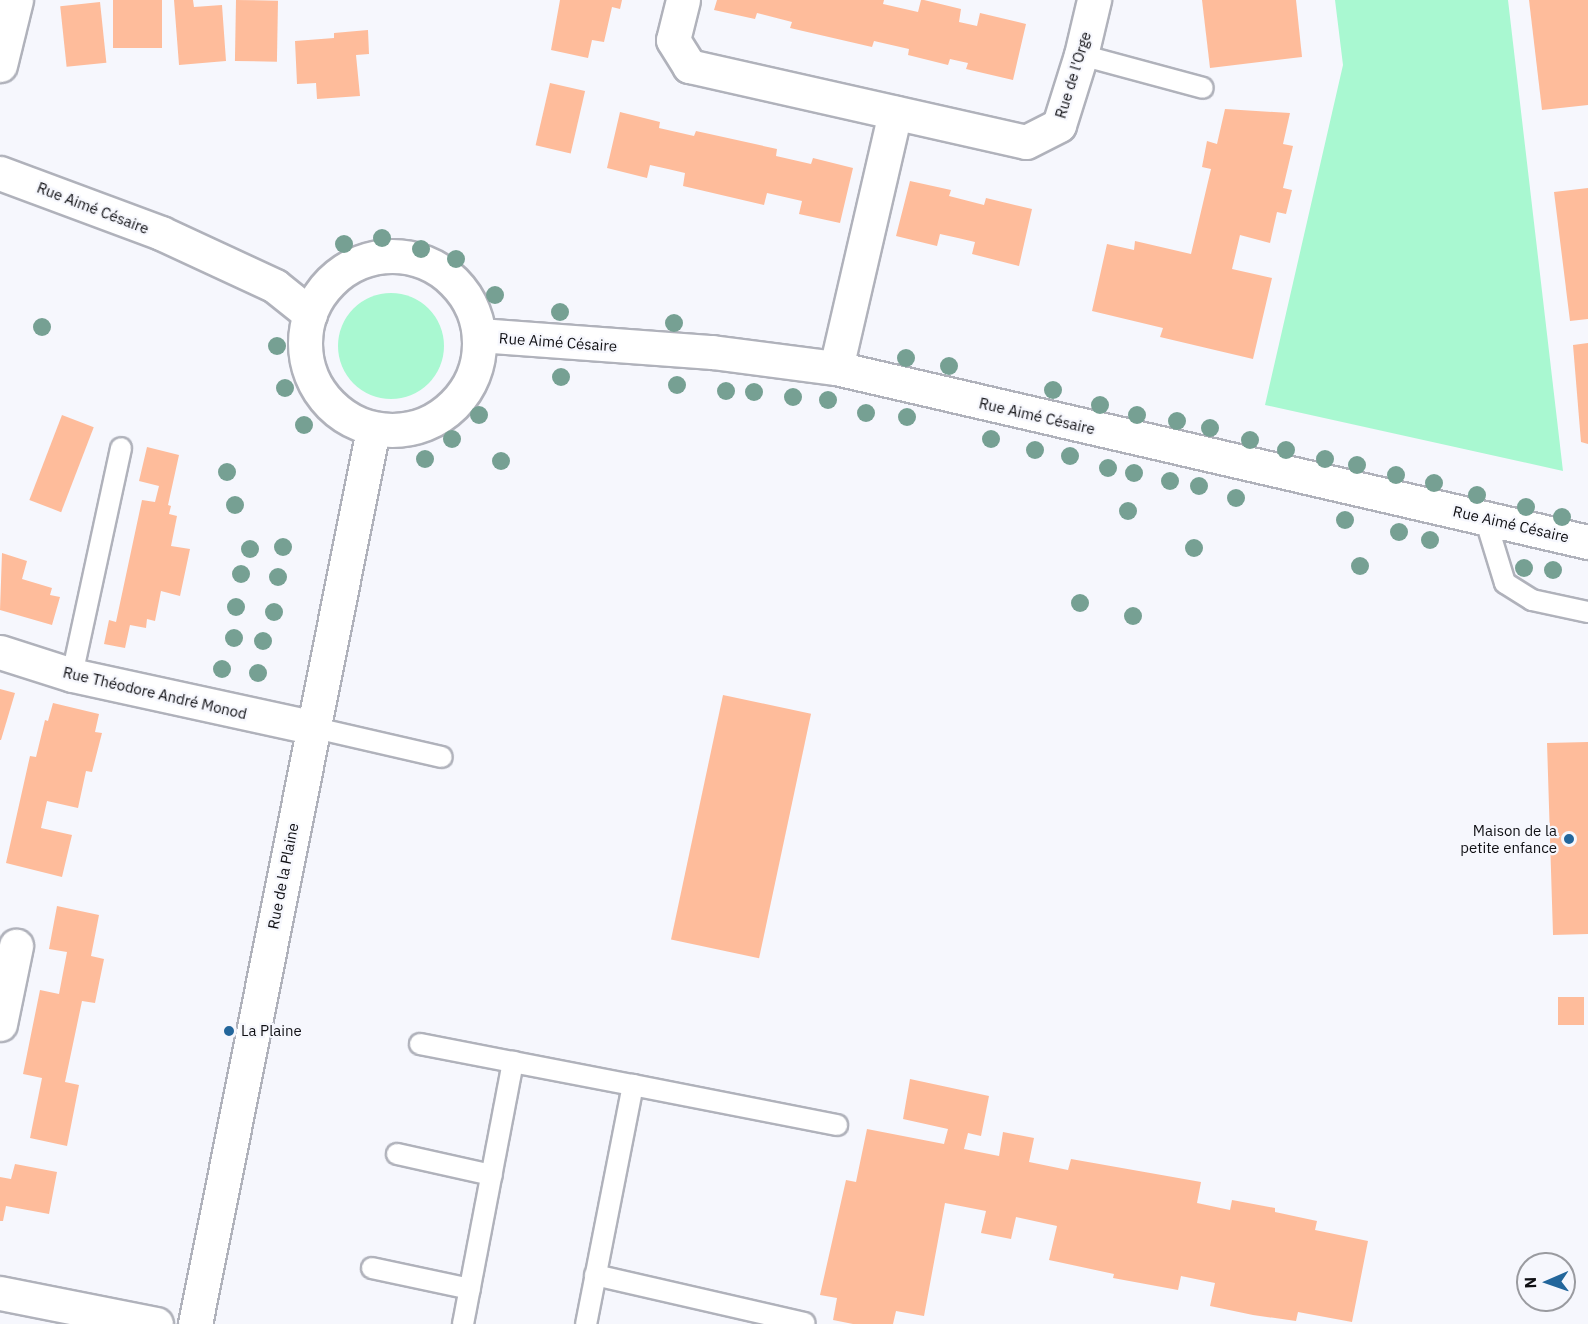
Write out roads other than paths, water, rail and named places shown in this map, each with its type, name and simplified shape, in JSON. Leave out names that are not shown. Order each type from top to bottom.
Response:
[{"type":"street","points":[[0,65],[16,0]]},
{"type":"street","name":"Rue de l'Orge","points":[[683,0],[673,40],[689,66],[1026,142],[1059,125],[1081,55],[1094,0]]},
{"type":"street","points":[[837,369],[895,113]]},
{"type":"street","name":"Rue Aimé Césaire","points":[[0,172],[161,233],[275,286],[310,314]]},
{"type":"street","points":[[403,256],[431,264],[455,282],[472,307],[479,335],[477,363],[468,388],[450,409],[418,426],[401,430],[373,429],[346,418],[324,398],[310,372],[304,343],[310,314],[325,288],[347,268],[374,258],[403,256]]},
{"type":"street","name":"Rue Aimé Césaire","points":[[479,335],[712,352],[837,369],[1588,542]]},
{"type":"street","name":"Rue de la Plaine","points":[[195,1324],[285,875],[311,727],[373,429]]},
{"type":"street","name":"Rue Théodore André Monod","points":[[0,652],[72,675],[311,727]]},
{"type":"street","points":[[0,1024],[16,946]]},
{"type":"street","points":[[0,1293],[156,1324]]},
{"type":"lane","points":[[1081,55],[1203,88]]},
{"type":"lane","points":[[72,675],[121,448]]},
{"type":"lane","points":[[1485,518],[1506,583],[1532,600],[1588,612]]},
{"type":"lane","points":[[311,727],[442,757]]},
{"type":"lane","points":[[420,1044],[837,1125]]},
{"type":"lane","points":[[463,1324],[513,1062]]},
{"type":"lane","points":[[586,1324],[633,1085]]},
{"type":"lane","points":[[398,1154],[492,1175]]},
{"type":"lane","points":[[372,1268],[470,1288]]},
{"type":"lane","points":[[595,1275],[805,1323]]},
{"type":"place","name":"Maison de la petite enfance","points":[[1569,839]]},
{"type":"place","name":"La Plaine","points":[[229,1031]]}]
